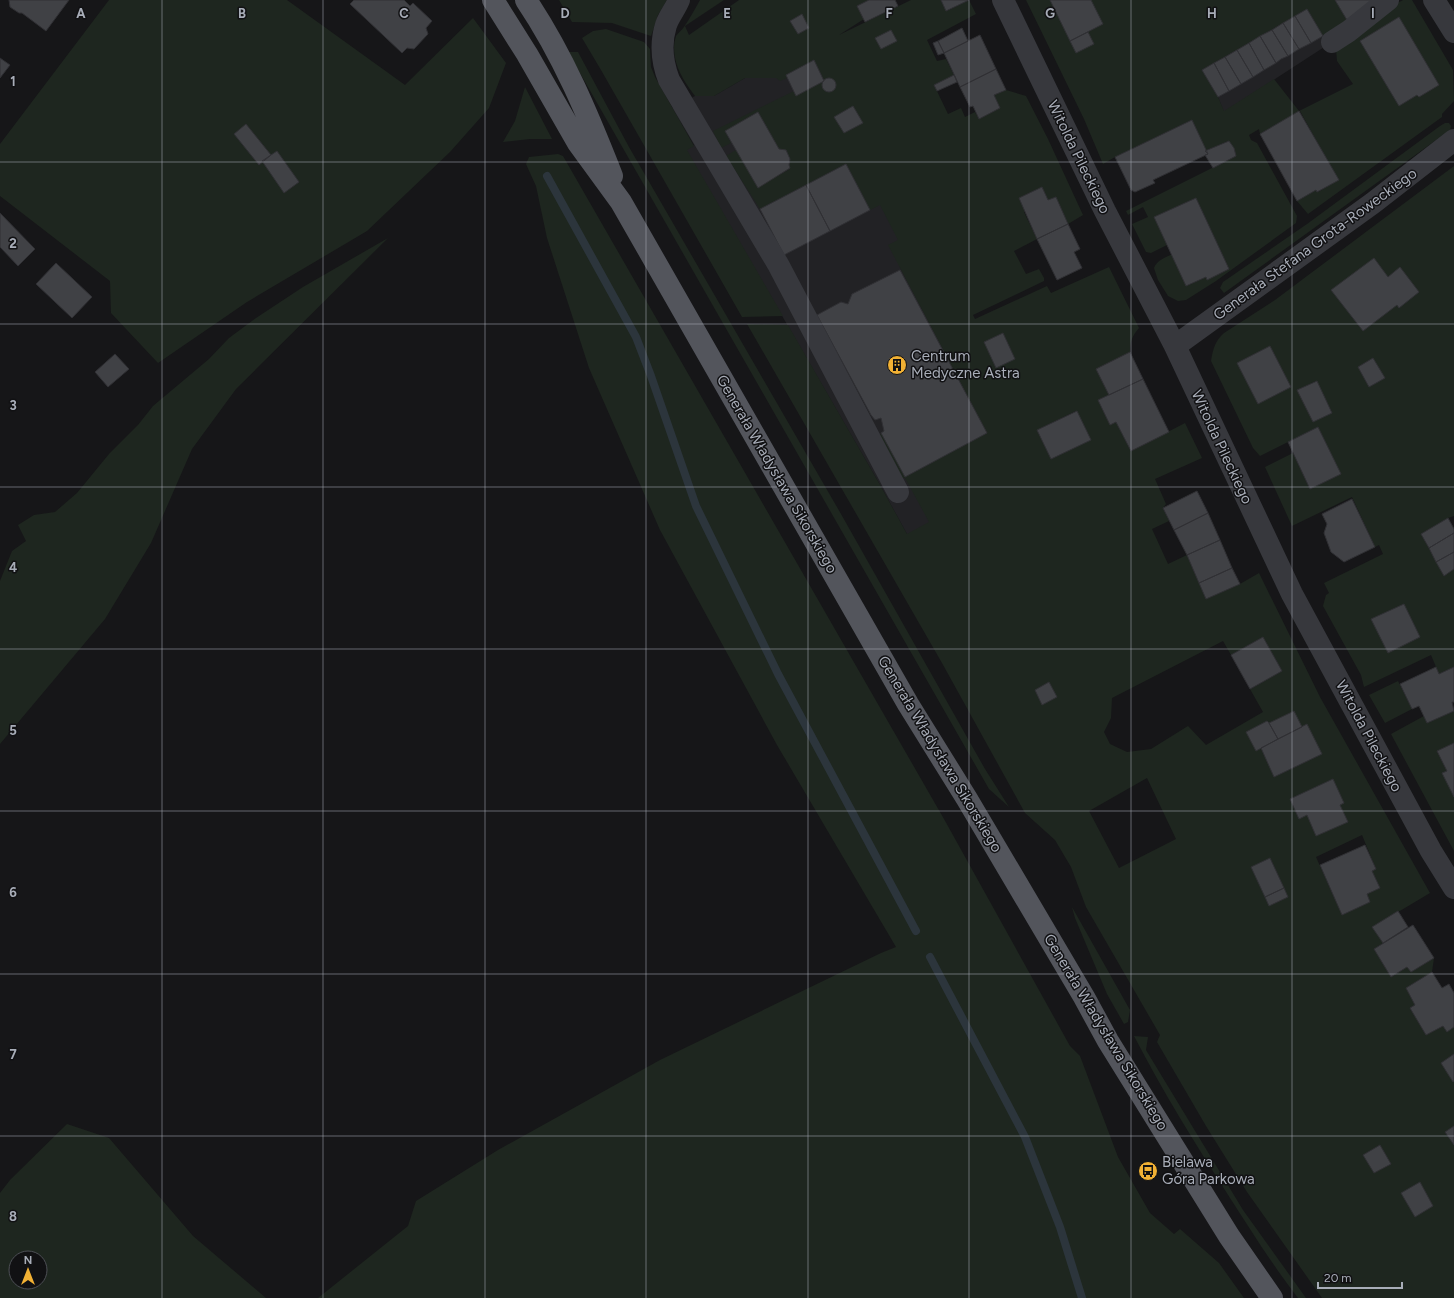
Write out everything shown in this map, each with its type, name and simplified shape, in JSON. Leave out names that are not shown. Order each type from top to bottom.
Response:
[{"type":"main road","name":"Generała Władysława Sikorskiego","points":[[493,0],[527,54],[578,143],[621,202],[908,704],[975,812],[1084,997],[1108,1041],[1229,1236],[1272,1298]]},
{"type":"main road","name":"Generała Władysława Sikorskiego","points":[[526,0],[551,40],[577,91],[594,128],[621,202]]},
{"type":"street","points":[[679,0],[666,24],[662,49],[664,66],[670,80],[779,266],[898,492]]},
{"type":"street","name":"Witolda Pileckiego","points":[[1003,0],[1105,211],[1175,346],[1292,594],[1431,851],[1454,888]]},
{"type":"street","points":[[1332,42],[1349,31],[1388,0]]},
{"type":"street","points":[[1434,0],[1454,32]]},
{"type":"street","name":"Generała Stefana Grota-Roweckiego","points":[[1175,346],[1373,202],[1454,140]]},
{"type":"shaded area","points":[[109,0],[287,0],[405,85],[473,18],[506,63],[489,108],[450,152],[367,231],[247,302],[158,363],[111,313],[110,281],[0,196],[0,144]]},
{"type":"shaded area","points":[[559,0],[667,0],[658,15],[651,36],[612,23],[572,22]]},
{"type":"shaded area","points":[[700,0],[724,0],[685,26],[689,35],[739,0],[869,0],[857,6],[864,19],[839,35],[911,0],[941,0],[947,11],[969,0],[976,14],[927,40],[937,61],[946,59],[954,75],[934,85],[948,114],[961,108],[965,117],[975,112],[979,119],[1000,108],[994,95],[1006,90],[1026,96],[1048,139],[1083,215],[1068,224],[1056,197],[1048,200],[1042,187],[1019,198],[1037,239],[1014,251],[1026,274],[1039,269],[1044,281],[973,315],[975,319],[1047,286],[1051,293],[1109,267],[1139,328],[1132,339],[1130,352],[1096,369],[1109,395],[1098,400],[1110,425],[1116,422],[1131,451],[1185,423],[1202,458],[1155,479],[1166,504],[1163,508],[1169,521],[1152,529],[1168,564],[1187,555],[1206,599],[1240,584],[1259,573],[1320,697],[1430,893],[1373,927],[1383,943],[1374,949],[1391,977],[1407,967],[1411,972],[1434,958],[1432,972],[1406,988],[1415,1005],[1410,1008],[1426,1035],[1443,1026],[1447,1032],[1454,1027],[1454,1126],[1445,1132],[1454,1145],[1454,1298],[1322,1298],[1247,1192],[1206,1126],[1157,1042],[1160,1035],[1086,907],[1071,867],[1055,840],[1025,813],[942,663],[747,324],[788,325],[907,534],[929,522],[905,478],[900,478],[879,438],[881,433],[905,477],[987,433],[888,245],[898,240],[880,205],[870,210],[846,164],[760,209],[726,156],[736,150],[758,187],[790,169],[790,159],[786,150],[779,149],[758,112],[725,131],[731,143],[721,148],[713,131],[794,91],[796,96],[824,80],[814,60],[786,75],[787,78],[780,81],[776,78],[745,78],[714,96],[695,96],[678,68],[674,52],[674,44],[676,36],[684,27]],"holes":[[[1003,333],[1015,359],[985,342]],[[1076,411],[1090,440],[1051,459],[1037,430]],[[1263,637],[1282,671],[1250,689],[1263,712],[1206,745],[1188,726],[1151,749],[1127,752],[1110,744],[1104,732],[1111,718],[1112,698],[1223,641],[1231,655]],[[1147,778],[1176,839],[1119,868],[1089,811]],[[1362,835],[1376,869],[1372,871],[1380,888],[1367,894],[1370,902],[1342,915],[1316,857]],[[1270,858],[1288,897],[1269,905],[1251,867]],[[1380,1145],[1391,1164],[1374,1173],[1363,1155]]]},
{"type":"shaded area","points":[[1026,0],[1335,0],[1348,19],[1332,42],[1323,36],[1307,9],[1202,70],[1218,97],[1224,111],[1274,79],[1299,111],[1353,84],[1337,61],[1336,49],[1379,13],[1403,0],[1412,0],[1453,70],[1454,101],[1442,114],[1442,117],[1308,214],[1297,201],[1316,190],[1318,192],[1338,180],[1300,111],[1260,134],[1259,129],[1249,135],[1251,140],[1257,143],[1297,216],[1296,223],[1216,281],[1186,300],[1178,301],[1168,296],[1158,280],[1154,268],[1157,263],[1172,254],[1187,286],[1206,277],[1207,279],[1229,269],[1196,198],[1155,217],[1167,245],[1151,253],[1146,252],[1132,224],[1148,217],[1143,207],[1128,215],[1126,211],[1236,156],[1234,148],[1228,141],[1205,151],[1192,120],[1103,164],[1084,119]]},
{"type":"shaded area","points":[[1296,0],[1332,42],[1224,112],[1218,97],[1202,70]]},
{"type":"shaded area","points":[[606,29],[644,42],[650,49],[651,67],[655,77],[694,146],[687,150],[783,316],[742,317],[582,38],[593,31]]},
{"type":"shaded area","points":[[835,37],[1018,439],[958,544],[907,534],[686,150],[694,145],[672,108],[695,96],[714,96],[745,78]]},
{"type":"shaded area","points":[[568,52],[578,52],[629,147],[841,514],[985,769],[1009,807],[989,789]]},
{"type":"shaded area","points":[[525,87],[552,139],[530,139],[503,142],[515,121]]},
{"type":"shaded area","points":[[1445,123],[1449,123],[1451,126],[1450,130],[1224,293],[1220,288],[1223,282],[1307,224]]},
{"type":"shaded area","points":[[558,154],[563,156],[944,819],[1070,1046],[1080,1056],[1118,1157],[1150,1213],[1174,1234],[1180,1229],[1219,1263],[1244,1298],[318,1298],[408,1226],[416,1201],[498,1150],[660,1060],[896,947],[777,745],[660,530],[589,368],[547,238],[536,186],[526,164],[529,157]]},
{"type":"shaded area","points":[[1454,166],[1454,516],[1421,534],[1444,576],[1454,569],[1454,667],[1439,674],[1431,655],[1364,687],[1361,675],[1323,606],[1326,595],[1329,593],[1324,583],[1383,554],[1379,545],[1375,547],[1352,497],[1292,526],[1265,467],[1293,453],[1310,489],[1340,474],[1318,427],[1260,456],[1253,448],[1211,361],[1218,339],[1224,333],[1275,300]],"holes":[[[1373,358],[1384,378],[1369,387],[1358,367]],[[1316,381],[1332,412],[1313,422],[1297,390]]]},
{"type":"shaded area","points":[[388,238],[236,389],[192,449],[151,543],[105,619],[0,744],[0,581],[12,551],[26,541],[18,525],[34,515],[55,512],[77,493],[109,454],[138,425],[153,406],[209,359],[229,338],[303,287]]},
{"type":"shaded area","points":[[1398,681],[1412,709],[1385,723],[1369,695]]},
{"type":"shaded area","points":[[1454,711],[1454,743],[1437,752],[1447,771],[1443,773],[1454,797],[1454,851],[1391,734],[1424,716],[1427,723]]},
{"type":"shaded area","points":[[1072,907],[1130,1010],[1128,1022],[1124,1024],[1107,994],[1075,918]]},
{"type":"shaded area","points":[[1134,1036],[1148,1037],[1146,1050],[1243,1210],[1306,1298],[1298,1298],[1255,1236],[1180,1118]]},
{"type":"shaded area","points":[[67,1124],[109,1138],[193,1236],[266,1298],[0,1298],[0,1193],[10,1180]]},
{"type":"building","points":[[9,0],[69,0],[46,31],[22,13],[19,13],[10,7]]},
{"type":"building","points":[[354,0],[404,0],[410,6],[413,3],[432,21],[426,28],[428,34],[414,49],[407,48],[402,53],[350,4]]},
{"type":"building","points":[[869,0],[895,0],[898,6],[865,22],[857,6]]},
{"type":"building","points":[[941,0],[969,0],[946,11]]},
{"type":"building","points":[[1050,0],[1091,0],[1103,24],[1070,41]]},
{"type":"building","points":[[1335,0],[1373,0],[1347,20]]},
{"type":"building","points":[[1307,9],[1323,36],[1311,43],[1295,16]]},
{"type":"building","points":[[802,14],[809,28],[798,34],[790,21]]},
{"type":"building","points":[[1295,16],[1311,43],[1299,49],[1283,23]]},
{"type":"building","points":[[1399,17],[1439,85],[1419,97],[1417,95],[1399,106],[1360,41]]},
{"type":"building","points":[[1283,23],[1299,49],[1288,56],[1272,30]]},
{"type":"building","points":[[962,28],[968,41],[944,53],[938,41]]},
{"type":"building","points":[[891,30],[897,41],[881,49],[875,38]]},
{"type":"building","points":[[1272,30],[1288,56],[1276,63],[1260,36]]},
{"type":"building","points":[[1088,32],[1094,44],[1076,53],[1070,41]]},
{"type":"building","points":[[980,35],[996,69],[960,87],[944,53]]},
{"type":"building","points":[[1260,36],[1276,63],[1264,70],[1249,43]]},
{"type":"building","points":[[938,41],[944,53],[938,55],[933,43]]},
{"type":"building","points":[[1249,43],[1264,70],[1253,77],[1237,50]]},
{"type":"building","points":[[1237,50],[1253,77],[1241,84],[1225,57]]},
{"type":"building","points":[[1225,57],[1241,84],[1229,91],[1214,63]]},
{"type":"building","points":[[0,58],[10,65],[0,78]]},
{"type":"building","points":[[814,60],[824,81],[796,96],[786,75]]},
{"type":"building","points":[[1214,63],[1229,91],[1218,97],[1202,70]]},
{"type":"building","points":[[996,69],[1006,90],[994,95],[1000,108],[979,119],[973,106],[970,107],[960,87]]},
{"type":"building","points":[[954,75],[957,82],[937,91],[934,85]]},
{"type":"building","points":[[829,78],[834,80],[836,85],[834,90],[829,92],[824,90],[822,85],[824,80]]},
{"type":"building","points":[[853,106],[863,123],[844,133],[834,117]]},
{"type":"building","points":[[1299,111],[1339,180],[1317,192],[1316,190],[1297,201],[1260,134]]},
{"type":"building","points":[[758,112],[779,149],[786,150],[790,159],[790,168],[758,188],[725,131]]},
{"type":"building","points":[[1192,120],[1208,154],[1153,180],[1155,183],[1135,192],[1131,190],[1115,157]]},
{"type":"building","points":[[246,124],[271,155],[259,165],[234,134]]},
{"type":"building","points":[[1229,141],[1234,148],[1236,156],[1213,168],[1205,155],[1208,154],[1205,151]]},
{"type":"building","points":[[277,151],[299,182],[284,193],[262,161]]},
{"type":"building","points":[[846,164],[870,210],[830,231],[806,185]]},
{"type":"building","points":[[806,185],[830,231],[784,255],[760,209]]},
{"type":"building","points":[[1042,187],[1048,200],[1056,197],[1068,224],[1037,239],[1019,198]]},
{"type":"building","points":[[1196,198],[1229,269],[1207,280],[1206,277],[1186,286],[1154,217]]},
{"type":"building","points":[[0,213],[35,249],[18,266],[0,247]]},
{"type":"building","points":[[1068,224],[1080,249],[1074,252],[1082,268],[1057,280],[1037,239]]},
{"type":"building","points":[[1374,258],[1388,277],[1400,267],[1419,292],[1399,308],[1397,305],[1363,331],[1331,290]]},
{"type":"building","points":[[56,263],[92,297],[72,318],[36,284]]},
{"type":"building","name":"Centrum Medyczne Astra","points":[[900,270],[987,433],[905,477],[881,433],[884,431],[881,418],[875,420],[871,415],[817,315],[841,302],[848,304],[852,294]]},
{"type":"building","points":[[1003,333],[1015,359],[996,368],[984,342]]},
{"type":"building","points":[[1270,346],[1291,387],[1258,404],[1237,363]]},
{"type":"building","points":[[1130,352],[1143,379],[1109,395],[1096,369]]},
{"type":"building","points":[[115,354],[129,369],[108,387],[95,372]]},
{"type":"building","points":[[1373,358],[1385,378],[1369,387],[1358,367]]},
{"type":"building","points":[[1143,379],[1169,432],[1131,451],[1116,422],[1110,425],[1098,400]]},
{"type":"building","points":[[1317,381],[1332,413],[1313,422],[1297,390]]},
{"type":"building","points":[[1077,411],[1091,440],[1051,459],[1037,430]]},
{"type":"building","points":[[1318,427],[1341,474],[1310,489],[1288,442]]},
{"type":"building","points":[[1197,491],[1208,513],[1174,530],[1163,508]]},
{"type":"building","points":[[1352,499],[1375,547],[1344,562],[1331,552],[1324,533],[1327,524],[1322,514]]},
{"type":"building","points":[[1208,513],[1220,540],[1187,555],[1174,530]]},
{"type":"building","points":[[1448,518],[1454,529],[1454,533],[1429,548],[1421,534]]},
{"type":"building","points":[[1454,533],[1454,552],[1436,562],[1429,548]]},
{"type":"building","points":[[1220,540],[1232,568],[1199,583],[1187,555]]},
{"type":"building","points":[[1454,552],[1454,569],[1444,576],[1436,562]]},
{"type":"building","points":[[1232,568],[1240,584],[1206,599],[1199,583]]},
{"type":"building","points":[[1404,604],[1420,637],[1388,653],[1371,619]]},
{"type":"building","points":[[1263,637],[1282,671],[1250,689],[1231,655]]},
{"type":"building","points":[[1436,667],[1439,674],[1454,667],[1454,702],[1452,702],[1454,711],[1427,723],[1419,706],[1412,709],[1400,684]]},
{"type":"building","points":[[1049,682],[1057,697],[1042,705],[1035,690]]},
{"type":"building","points":[[1294,711],[1302,727],[1278,739],[1269,723]]},
{"type":"building","points":[[1267,721],[1278,739],[1256,751],[1246,732]]},
{"type":"building","points":[[1307,724],[1322,754],[1274,777],[1261,748]]},
{"type":"building","points":[[1454,743],[1454,797],[1442,773],[1447,771],[1437,751]]},
{"type":"building","points":[[1333,779],[1344,803],[1340,805],[1348,822],[1316,836],[1307,815],[1299,819],[1290,799]]},
{"type":"building","points":[[1365,845],[1376,869],[1372,871],[1380,888],[1367,894],[1370,902],[1342,915],[1320,865]]},
{"type":"building","points":[[1270,858],[1284,888],[1265,897],[1251,867]]},
{"type":"building","points":[[1284,888],[1288,897],[1269,906],[1265,897]]},
{"type":"building","points":[[1398,911],[1408,927],[1383,943],[1372,927]]},
{"type":"building","points":[[1413,925],[1434,958],[1411,972],[1407,967],[1391,977],[1374,949]]},
{"type":"building","points":[[1432,972],[1442,988],[1449,984],[1454,993],[1454,1027],[1447,1032],[1443,1026],[1426,1035],[1410,1008],[1415,1005],[1406,988]]},
{"type":"building","points":[[1454,1054],[1454,1081],[1453,1082],[1441,1063]]},
{"type":"building","points":[[1454,1126],[1454,1145],[1445,1132]]},
{"type":"building","points":[[1380,1145],[1391,1164],[1374,1173],[1363,1155]]},
{"type":"building","points":[[1420,1182],[1433,1206],[1415,1217],[1401,1193]]},
{"type":"waterway","points":[[547,176],[636,337],[696,506],[778,674],[916,931]]},
{"type":"waterway","points":[[930,957],[1025,1137],[1060,1227],[1082,1298]]},
{"type":"place","name":"Centrum Medyczne Astra","points":[[897,365]]},
{"type":"place","name":"Bielawa Góra Parkowa","points":[[1148,1171]]}]
